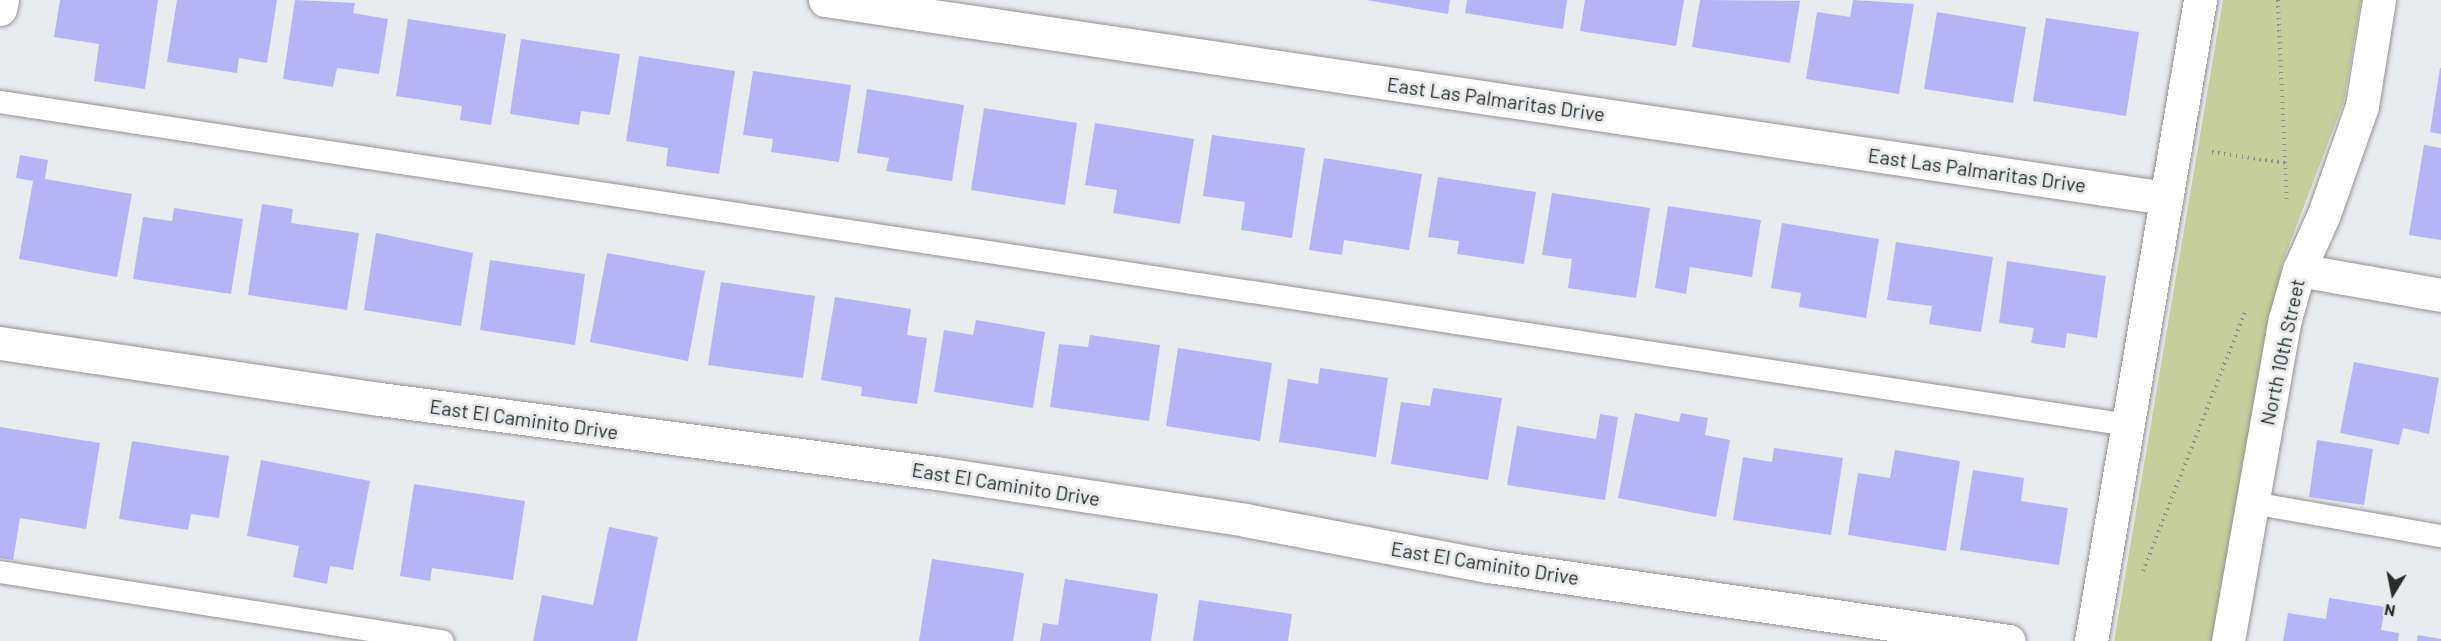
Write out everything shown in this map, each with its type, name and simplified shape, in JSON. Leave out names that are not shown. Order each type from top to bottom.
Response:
[{"type":"street","points":[[0,9],[2,0]]},
{"type":"street","name":"East Las Palmaritas Drive","points":[[825,0],[2166,198]]},
{"type":"street","points":[[2091,641],[2200,0]]},
{"type":"street","name":"North 10th Street","points":[[2228,641],[2285,319],[2299,270],[2324,214],[2362,106],[2379,0]]},
{"type":"street","points":[[2299,270],[2441,295]]},
{"type":"street","name":"East El Caminito Drive","points":[[0,343],[392,401],[936,472],[1245,520],[1488,566],[2009,641]]},
{"type":"lane","points":[[0,102],[2128,425]]},
{"type":"lane","points":[[2253,503],[2441,536]]},
{"type":"lane","points":[[0,572],[443,641]]},
{"type":"path","points":[[2278,0],[2287,211]]},
{"type":"path","points":[[2175,147],[2286,163]]},
{"type":"path","points":[[2140,578],[2247,308]]},
{"type":"green space","points":[[2223,0],[2361,0],[2344,101],[2282,264],[2217,641],[2114,641]]},
{"type":"building","points":[[60,0],[158,0],[145,89],[94,81],[99,44],[54,37]]},
{"type":"building","points":[[177,0],[277,0],[267,63],[239,58],[237,73],[167,62]]},
{"type":"building","points":[[295,0],[355,3],[353,13],[388,19],[379,74],[337,68],[333,87],[283,79]]},
{"type":"building","points":[[1366,0],[1450,0],[1448,14]]},
{"type":"building","points":[[1467,0],[1567,0],[1563,29],[1465,13]]},
{"type":"building","points":[[1585,0],[1684,0],[1676,46],[1580,31]]},
{"type":"building","points":[[1700,0],[1800,1],[1790,63],[1692,47]]},
{"type":"building","points":[[1853,0],[1914,4],[1899,94],[1806,79],[1817,12],[1850,17]]},
{"type":"building","points":[[1937,12],[2026,27],[2013,103],[1924,89]]},
{"type":"building","points":[[2046,18],[2139,32],[2126,116],[2033,101]]},
{"type":"building","points":[[408,19],[506,34],[491,125],[460,120],[462,106],[396,96]]},
{"type":"building","points":[[521,39],[620,54],[610,115],[581,111],[579,125],[510,114]]},
{"type":"building","points":[[639,56],[735,71],[719,174],[666,166],[668,148],[626,141]]},
{"type":"building","points":[[2441,68],[2441,134],[2430,132]]},
{"type":"building","points":[[753,71],[851,85],[839,162],[771,152],[773,139],[743,135]]},
{"type":"building","points":[[867,89],[964,105],[952,181],[886,171],[889,158],[857,153]]},
{"type":"building","points":[[984,108],[1077,123],[1065,205],[971,190]]},
{"type":"building","points":[[1095,123],[1194,139],[1180,224],[1113,213],[1117,190],[1085,185]]},
{"type":"building","points":[[1212,135],[1305,148],[1292,238],[1241,230],[1245,202],[1203,196]]},
{"type":"building","points":[[2424,145],[2441,148],[2441,240],[2409,235]]},
{"type":"building","points":[[20,155],[48,160],[45,179],[132,194],[117,277],[19,259],[33,181],[16,178]]},
{"type":"building","points":[[1324,158],[1422,174],[1409,250],[1344,240],[1342,255],[1309,250]]},
{"type":"building","points":[[1438,177],[1536,192],[1524,264],[1457,254],[1459,241],[1428,237]]},
{"type":"building","points":[[1552,193],[1650,208],[1636,298],[1568,288],[1572,259],[1542,255]]},
{"type":"building","points":[[262,204],[293,209],[291,223],[359,233],[347,310],[248,295]]},
{"type":"building","points":[[1668,206],[1761,220],[1752,277],[1690,267],[1686,294],[1655,288]]},
{"type":"building","points":[[174,208],[243,219],[231,294],[133,279],[143,217],[172,221]]},
{"type":"building","points":[[1782,223],[1879,239],[1866,318],[1799,307],[1801,293],[1771,288]]},
{"type":"building","points":[[376,233],[473,253],[461,326],[364,310]]},
{"type":"building","points":[[1896,242],[1993,257],[1981,332],[1929,324],[1932,306],[1887,300]]},
{"type":"building","points":[[607,253],[705,271],[688,361],[590,342]]},
{"type":"building","points":[[490,260],[585,274],[575,345],[480,330]]},
{"type":"building","points":[[2007,261],[2106,276],[2097,338],[2067,333],[2065,348],[2031,343],[2034,328],[1999,323]]},
{"type":"building","points":[[721,282],[815,296],[803,378],[708,365]]},
{"type":"building","points":[[835,297],[911,309],[907,335],[927,338],[917,404],[861,396],[862,387],[821,380]]},
{"type":"building","points":[[976,320],[1045,332],[1033,408],[934,392],[944,330],[973,335]]},
{"type":"building","points":[[1090,335],[1160,345],[1149,421],[1050,407],[1059,344],[1088,347]]},
{"type":"building","points":[[1178,348],[1272,363],[1260,441],[1166,426]]},
{"type":"building","points":[[2354,362],[2439,378],[2429,434],[2403,428],[2399,445],[2340,433]]},
{"type":"building","points":[[1320,368],[1388,378],[1376,457],[1279,442],[1288,379],[1318,384]]},
{"type":"building","points":[[1433,388],[1502,398],[1488,480],[1391,464],[1401,402],[1430,406]]},
{"type":"building","points":[[1635,413],[1679,422],[1681,413],[1708,418],[1705,435],[1730,440],[1716,517],[1618,498]]},
{"type":"building","points":[[1600,414],[1618,417],[1605,500],[1507,485],[1517,426],[1596,439]]},
{"type":"building","points":[[0,427],[100,443],[86,529],[20,518],[13,560],[0,558]]},
{"type":"building","points":[[2317,440],[2373,449],[2364,505],[2309,497]]},
{"type":"building","points":[[132,441],[229,456],[219,518],[191,514],[188,530],[119,519]]},
{"type":"building","points":[[1774,448],[1843,458],[1831,535],[1733,520],[1743,457],[1772,462]]},
{"type":"building","points":[[1895,450],[1960,461],[1946,551],[1848,535],[1858,473],[1890,478]]},
{"type":"building","points":[[261,460],[370,481],[353,570],[330,566],[327,584],[293,577],[299,546],[247,536]]},
{"type":"building","points":[[1973,470],[2024,478],[2021,501],[2068,508],[2059,565],[1960,550]]},
{"type":"building","points":[[414,484],[525,501],[513,580],[432,568],[430,581],[400,576]]},
{"type":"building","points":[[609,527],[658,537],[637,641],[533,641],[542,595],[593,605]]},
{"type":"building","points":[[932,559],[1024,573],[1013,641],[919,641]]},
{"type":"building","points":[[1065,579],[1158,594],[1151,641],[1040,641],[1043,623],[1058,625]]},
{"type":"building","points":[[2329,598],[2385,607],[2381,630],[2399,633],[2398,641],[2283,641],[2288,613],[2326,619]]},
{"type":"building","points":[[1199,600],[1292,614],[1288,641],[1193,641]]},
{"type":"building","points":[[2418,635],[2441,639],[2441,641],[2417,641]]}]
